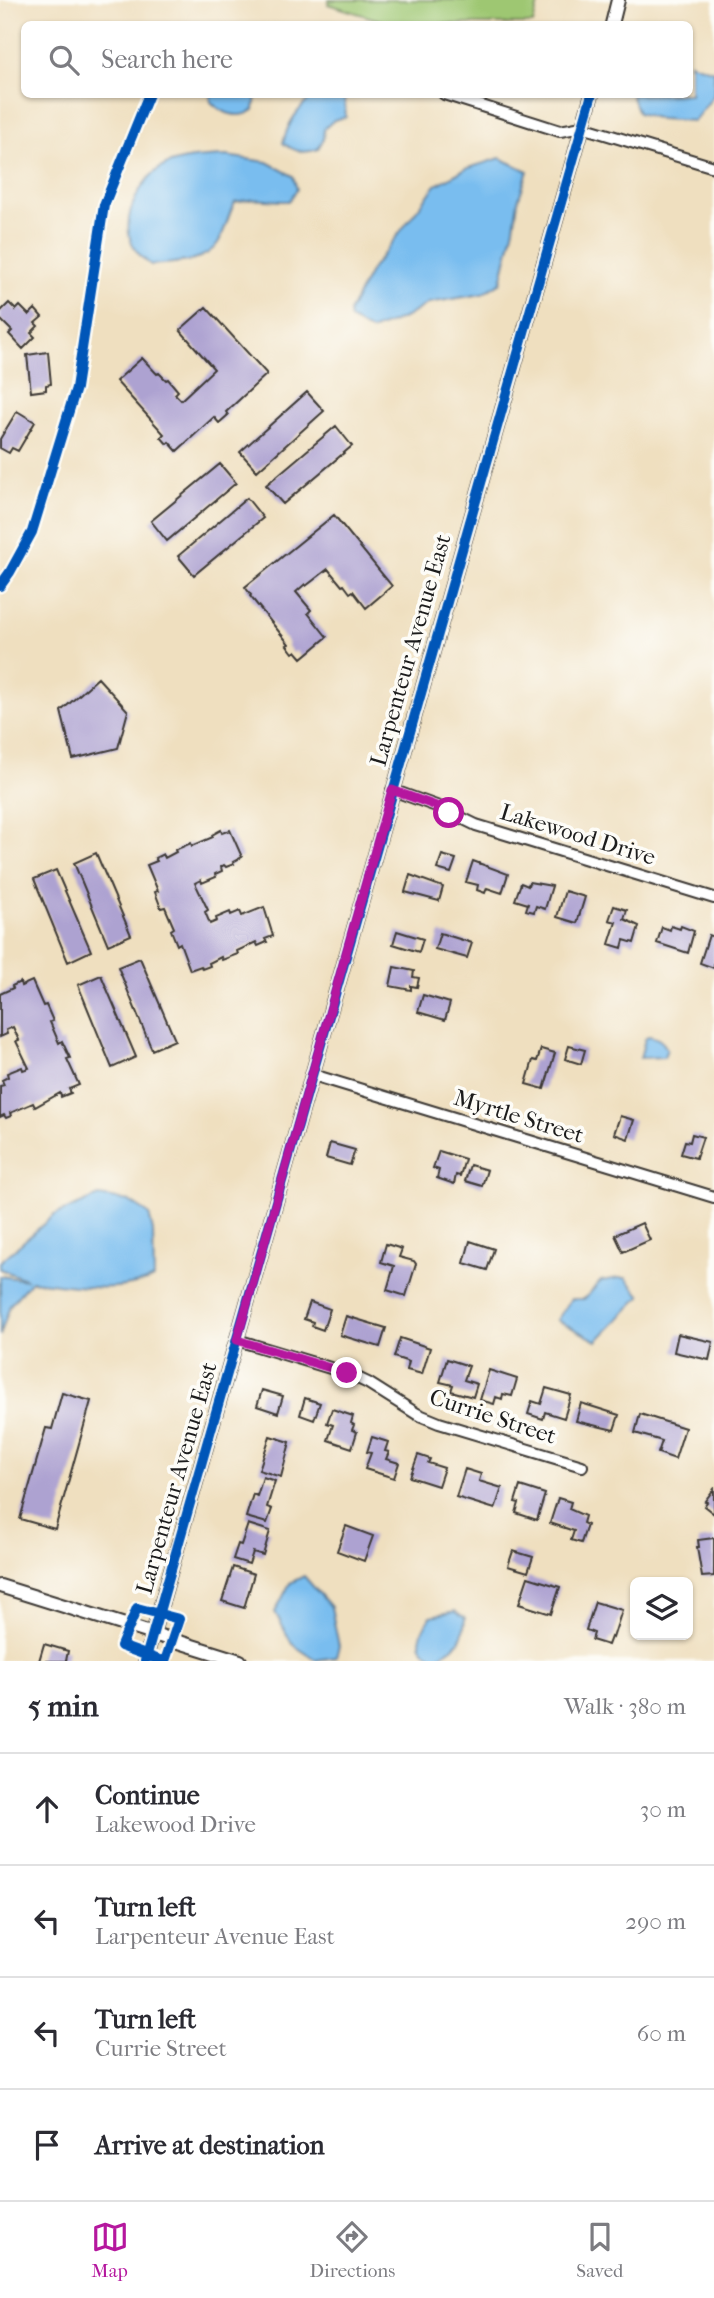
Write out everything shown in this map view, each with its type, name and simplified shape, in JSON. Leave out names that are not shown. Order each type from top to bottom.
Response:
[{"type":"street","points":[[612,21],[618,0]]},
{"type":"street","points":[[456,98],[560,131],[582,127],[714,167]]},
{"type":"street","name":"Larpenteur Avenue East","points":[[145,1661],[591,98]]},
{"type":"street","name":"Lakewood Drive","points":[[392,790],[439,807],[477,825],[714,898]]},
{"type":"street","name":"Myrtle Street","points":[[313,1076],[714,1197]]},
{"type":"street","name":"Currie Street","points":[[237,1340],[347,1373],[368,1383],[416,1414],[439,1423],[582,1466]]},
{"type":"street","points":[[0,1586],[240,1661]]},
{"type":"green space","points":[[329,0],[539,0],[534,21],[382,21],[328,4]]},
{"type":"water","points":[[693,64],[714,71],[714,95],[694,121],[660,119],[638,113],[632,98],[693,98]]},
{"type":"water","points":[[210,98],[256,98],[254,110],[243,115],[221,110],[211,102]]},
{"type":"water","points":[[311,98],[344,98],[346,117],[334,120],[324,129],[323,140],[318,149],[304,152],[283,143],[294,116]]},
{"type":"water","points":[[226,156],[267,162],[293,176],[297,189],[289,201],[256,199],[235,202],[220,239],[212,250],[188,261],[151,265],[137,252],[128,225],[133,205],[143,185],[158,170],[173,162]]},
{"type":"water","points":[[500,158],[528,171],[518,201],[501,282],[482,294],[429,303],[406,317],[371,331],[350,319],[349,312],[371,270],[436,185],[465,169]]},
{"type":"water","points":[[649,1036],[658,1038],[664,1044],[667,1049],[664,1057],[640,1058],[645,1039]]},
{"type":"water","points":[[99,1196],[129,1201],[149,1214],[153,1231],[154,1278],[109,1287],[31,1281],[10,1305],[0,1336],[0,1276],[27,1280],[0,1269],[0,1262],[54,1215]]},
{"type":"water","points":[[626,1278],[641,1296],[597,1341],[557,1320],[571,1299],[584,1299],[601,1281]]},
{"type":"water","points":[[304,1576],[331,1607],[339,1646],[336,1657],[316,1660],[292,1644],[275,1612],[290,1583]]},
{"type":"water","points":[[455,1611],[465,1618],[461,1639],[437,1657],[429,1654],[423,1649],[420,1640],[431,1616]]},
{"type":"building","points":[[9,303],[16,310],[20,306],[29,315],[35,309],[42,317],[35,323],[38,326],[31,333],[35,337],[23,349],[9,334],[12,331],[0,319],[0,312]]},
{"type":"building","points":[[206,307],[267,374],[226,412],[228,415],[219,423],[214,417],[177,451],[169,442],[167,444],[161,437],[164,434],[116,381],[142,358],[157,374],[168,379],[178,391],[175,394],[181,400],[214,369],[180,330]]},
{"type":"building","points":[[48,352],[51,384],[46,385],[46,390],[31,392],[27,355]]},
{"type":"building","points":[[307,392],[324,411],[257,471],[240,452]]},
{"type":"building","points":[[17,411],[35,422],[18,451],[12,448],[9,453],[0,448],[0,439]]},
{"type":"building","points":[[336,426],[352,446],[283,504],[266,485]]},
{"type":"building","points":[[220,464],[236,483],[167,541],[151,521]]},
{"type":"building","points":[[247,498],[263,518],[194,575],[178,556]]},
{"type":"building","points":[[334,515],[392,586],[366,608],[353,591],[350,593],[342,586],[328,569],[306,586],[305,584],[296,592],[311,610],[308,613],[327,637],[302,658],[296,651],[293,653],[245,587]]},
{"type":"building","points":[[98,678],[128,711],[118,748],[73,759],[61,711]]},
{"type":"building","points":[[221,830],[222,833],[230,830],[242,857],[233,862],[234,864],[221,867],[222,871],[215,874],[216,877],[195,883],[208,910],[205,912],[210,924],[230,912],[231,915],[240,911],[242,916],[264,907],[273,936],[258,946],[256,942],[237,951],[238,954],[222,960],[221,957],[209,963],[210,966],[190,970],[180,943],[177,945],[171,930],[174,928],[165,907],[161,908],[155,892],[158,891],[147,865],[157,861],[155,858],[163,854],[165,858],[191,843],[192,846],[213,837],[212,835]]},
{"type":"building","points":[[96,853],[131,935],[108,945],[74,863]]},
{"type":"building","points":[[442,855],[456,859],[451,873],[437,869]]},
{"type":"building","points":[[473,861],[508,874],[502,893],[487,888],[485,893],[477,890],[478,885],[466,882]]},
{"type":"building","points":[[56,870],[91,951],[68,962],[34,879]]},
{"type":"building","points":[[410,875],[443,887],[439,901],[405,892]]},
{"type":"building","points":[[529,882],[552,886],[545,909],[536,906],[534,912],[526,910],[528,904],[515,900],[521,883],[528,886]]},
{"type":"building","points":[[565,891],[585,897],[577,923],[557,917]]},
{"type":"building","points":[[614,906],[627,910],[624,919],[639,926],[634,943],[624,940],[622,948],[609,944],[616,922],[609,920]]},
{"type":"building","points":[[671,926],[680,929],[681,926],[694,931],[688,953],[657,943],[662,927],[670,930]]},
{"type":"building","points":[[397,931],[423,939],[419,952],[393,944]]},
{"type":"building","points":[[440,933],[472,943],[467,958],[435,949]]},
{"type":"building","points":[[709,935],[714,937],[714,968],[700,963]]},
{"type":"building","points":[[140,958],[175,1040],[152,1050],[118,967]]},
{"type":"building","points":[[394,967],[414,971],[413,977],[419,978],[417,987],[411,986],[411,990],[390,986]]},
{"type":"building","points":[[101,975],[136,1057],[112,1068],[78,985]]},
{"type":"building","points":[[32,981],[53,1021],[50,1022],[59,1043],[62,1041],[70,1058],[67,1059],[79,1085],[69,1089],[71,1093],[61,1097],[60,1093],[35,1107],[33,1103],[10,1113],[11,1116],[0,1117],[0,1086],[4,1085],[2,1080],[8,1077],[7,1073],[22,1067],[23,1070],[29,1068],[16,1041],[19,1040],[13,1027],[0,1037],[0,994],[20,982],[21,986]]},
{"type":"building","points":[[423,995],[450,1003],[445,1020],[418,1012]]},
{"type":"building","points":[[569,1046],[585,1050],[581,1064],[565,1059]]},
{"type":"building","points":[[541,1049],[555,1053],[544,1089],[526,1084],[533,1060],[537,1061]]},
{"type":"building","points":[[620,1116],[634,1120],[628,1139],[614,1134]]},
{"type":"building","points":[[692,1134],[703,1137],[696,1158],[681,1154],[685,1141],[690,1142]]},
{"type":"building","points":[[330,1143],[355,1150],[350,1165],[326,1158]]},
{"type":"building","points":[[439,1151],[465,1159],[460,1176],[456,1175],[454,1184],[437,1178],[439,1170],[433,1168]]},
{"type":"building","points":[[470,1165],[487,1170],[482,1186],[465,1181]]},
{"type":"building","points":[[642,1223],[650,1240],[623,1252],[615,1235]]},
{"type":"building","points":[[470,1241],[494,1249],[487,1270],[464,1263]]},
{"type":"building","points":[[386,1244],[402,1249],[399,1257],[416,1264],[406,1296],[387,1290],[394,1266],[381,1262]]},
{"type":"building","points":[[310,1302],[330,1309],[323,1330],[304,1319]]},
{"type":"building","points":[[346,1316],[386,1328],[380,1347],[340,1335]]},
{"type":"building","points":[[678,1334],[713,1342],[709,1360],[674,1352]]},
{"type":"building","points":[[400,1338],[430,1348],[422,1374],[407,1370],[409,1362],[394,1357]]},
{"type":"building","points":[[447,1359],[469,1366],[464,1380],[477,1384],[473,1397],[451,1391],[453,1385],[440,1382]]},
{"type":"building","points":[[489,1370],[517,1379],[512,1396],[503,1394],[502,1399],[496,1397],[494,1404],[480,1400]]},
{"type":"building","points":[[546,1388],[571,1395],[564,1418],[545,1412],[543,1419],[528,1414],[532,1401],[541,1404]]},
{"type":"building","points":[[262,1390],[283,1396],[278,1413],[257,1406]]},
{"type":"building","points":[[62,1393],[91,1401],[55,1529],[20,1519],[46,1428],[52,1429]]},
{"type":"building","points":[[305,1398],[320,1403],[314,1420],[300,1415]]},
{"type":"building","points":[[581,1403],[619,1415],[614,1430],[576,1421]]},
{"type":"building","points":[[332,1409],[353,1416],[352,1430],[357,1432],[352,1448],[328,1440],[333,1425],[327,1423]]},
{"type":"building","points":[[640,1414],[685,1428],[675,1459],[658,1453],[662,1441],[635,1433]]},
{"type":"building","points":[[270,1436],[290,1442],[281,1477],[259,1470]]},
{"type":"building","points":[[372,1437],[388,1442],[385,1451],[389,1452],[386,1459],[399,1463],[394,1478],[365,1469],[371,1453],[367,1452]]},
{"type":"building","points":[[418,1455],[430,1459],[428,1463],[444,1468],[438,1486],[410,1477]]},
{"type":"building","points":[[465,1469],[481,1474],[479,1481],[502,1488],[495,1509],[456,1497]]},
{"type":"building","points":[[263,1477],[275,1481],[267,1507],[272,1509],[267,1523],[246,1517],[253,1494],[257,1496]]},
{"type":"building","points":[[520,1486],[545,1494],[537,1520],[516,1513],[519,1503],[515,1502]]},
{"type":"building","points":[[714,1489],[714,1514],[704,1506]]},
{"type":"building","points":[[558,1498],[571,1502],[569,1509],[585,1516],[583,1523],[587,1525],[581,1543],[571,1540],[574,1531],[550,1523]]},
{"type":"building","points":[[248,1524],[270,1531],[263,1555],[253,1552],[249,1564],[233,1559]]},
{"type":"building","points":[[346,1526],[373,1536],[364,1561],[337,1551]]},
{"type":"building","points":[[714,1538],[714,1576],[702,1577],[698,1540]]},
{"type":"building","points":[[513,1551],[533,1557],[528,1572],[508,1566]]},
{"type":"building","points":[[233,1567],[254,1574],[244,1608],[222,1601]]},
{"type":"building","points":[[528,1577],[560,1587],[551,1614],[519,1604]]},
{"type":"building","points":[[595,1602],[622,1610],[608,1645],[592,1640],[594,1633],[586,1630]]},
{"type":"building","points":[[44,1644],[68,1651],[66,1661],[39,1661]]},
{"type":"cycle path","points":[[0,586],[32,532],[76,388],[104,205],[147,98]]},
{"type":"cycle path","points":[[145,1661],[591,98]]},
{"type":"cycle path","points":[[162,1661],[121,1646],[137,1608],[179,1619],[165,1661]]},
{"type":"route","points":[[347,1373],[237,1340],[392,790],[449,813]]}]
